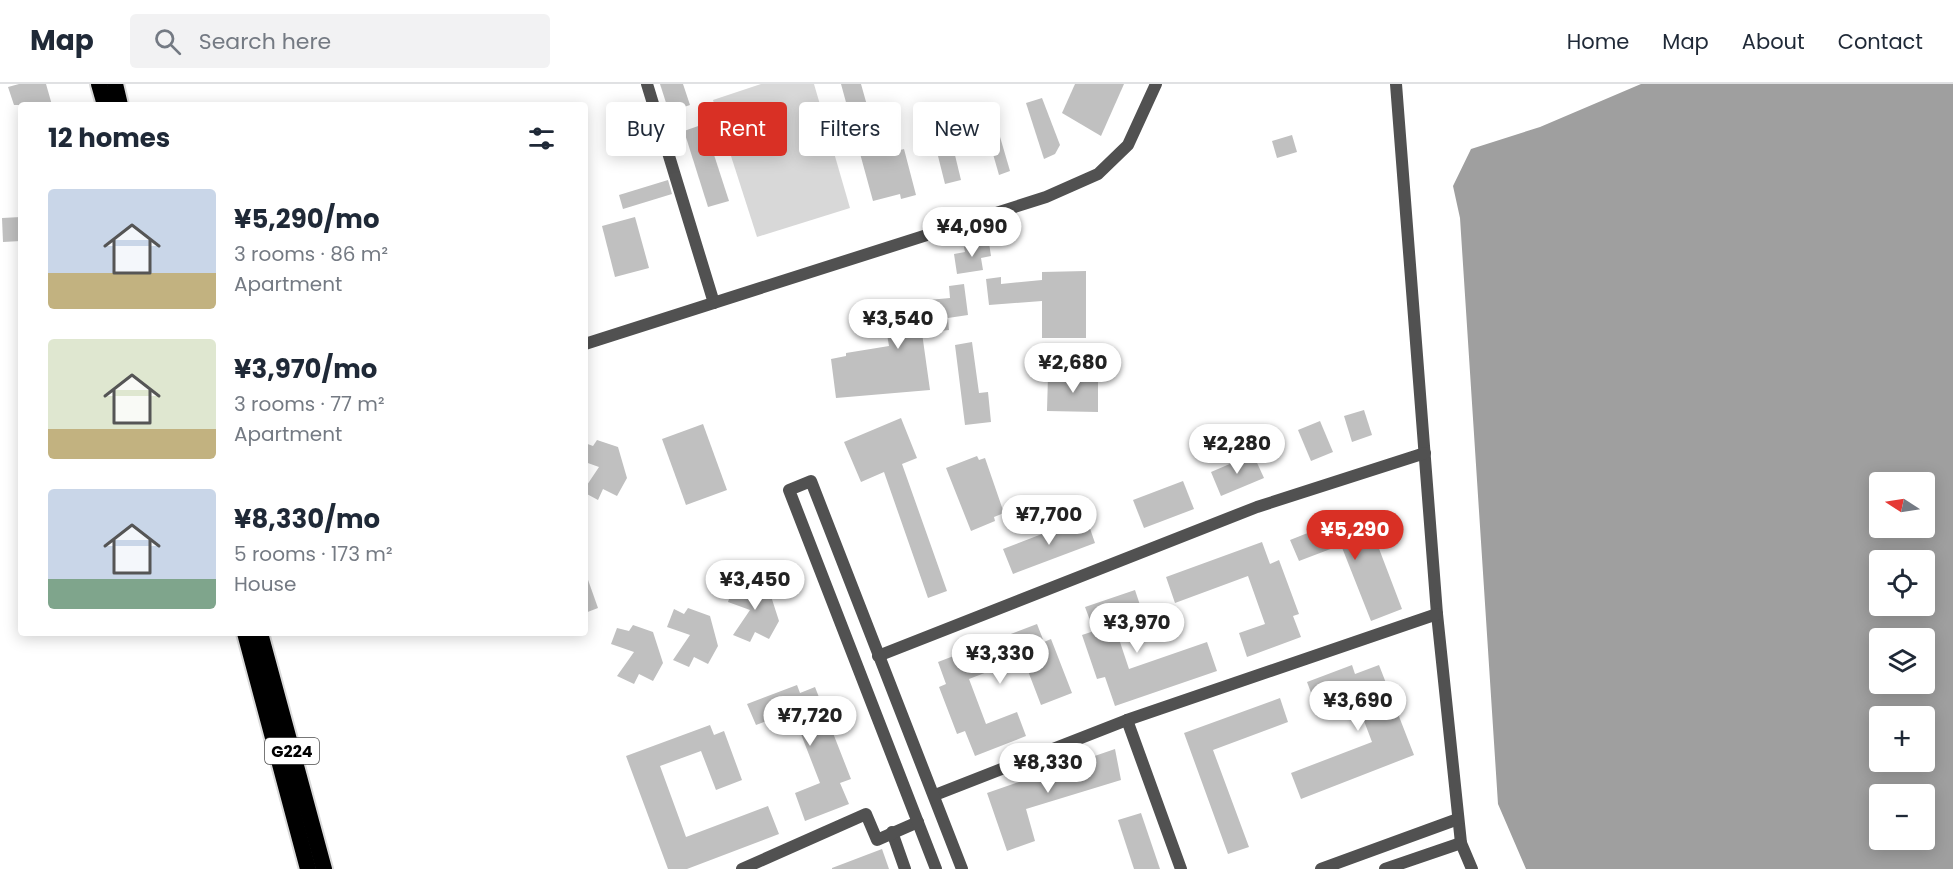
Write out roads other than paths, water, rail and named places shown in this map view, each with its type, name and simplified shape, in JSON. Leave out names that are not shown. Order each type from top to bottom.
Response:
[{"type":"highway","points":[[99,84],[104,102]]},
{"type":"highway","points":[[115,84],[119,102]]},
{"type":"highway","name":"G224","points":[[246,636],[308,869]]},
{"type":"highway","name":"G224","points":[[261,636],[324,869]]},
{"type":"street","points":[[647,84],[714,303]]},
{"type":"street","points":[[588,343],[1046,197],[1098,174],[1128,145],[1156,84]]},
{"type":"street","points":[[1396,84],[1437,614],[1461,843],[1472,869]]},
{"type":"street","points":[[878,656],[1257,507],[1425,453]]},
{"type":"street","points":[[936,869],[789,490],[811,481],[962,869]]},
{"type":"street","points":[[935,795],[1127,720],[1437,614]]},
{"type":"street","points":[[1127,720],[1181,869]]},
{"type":"street","points":[[742,869],[866,814],[877,840],[918,822]]},
{"type":"street","points":[[1321,869],[1458,819]]},
{"type":"street","points":[[892,832],[905,869]]},
{"type":"street","points":[[1385,869],[1461,843]]}]
